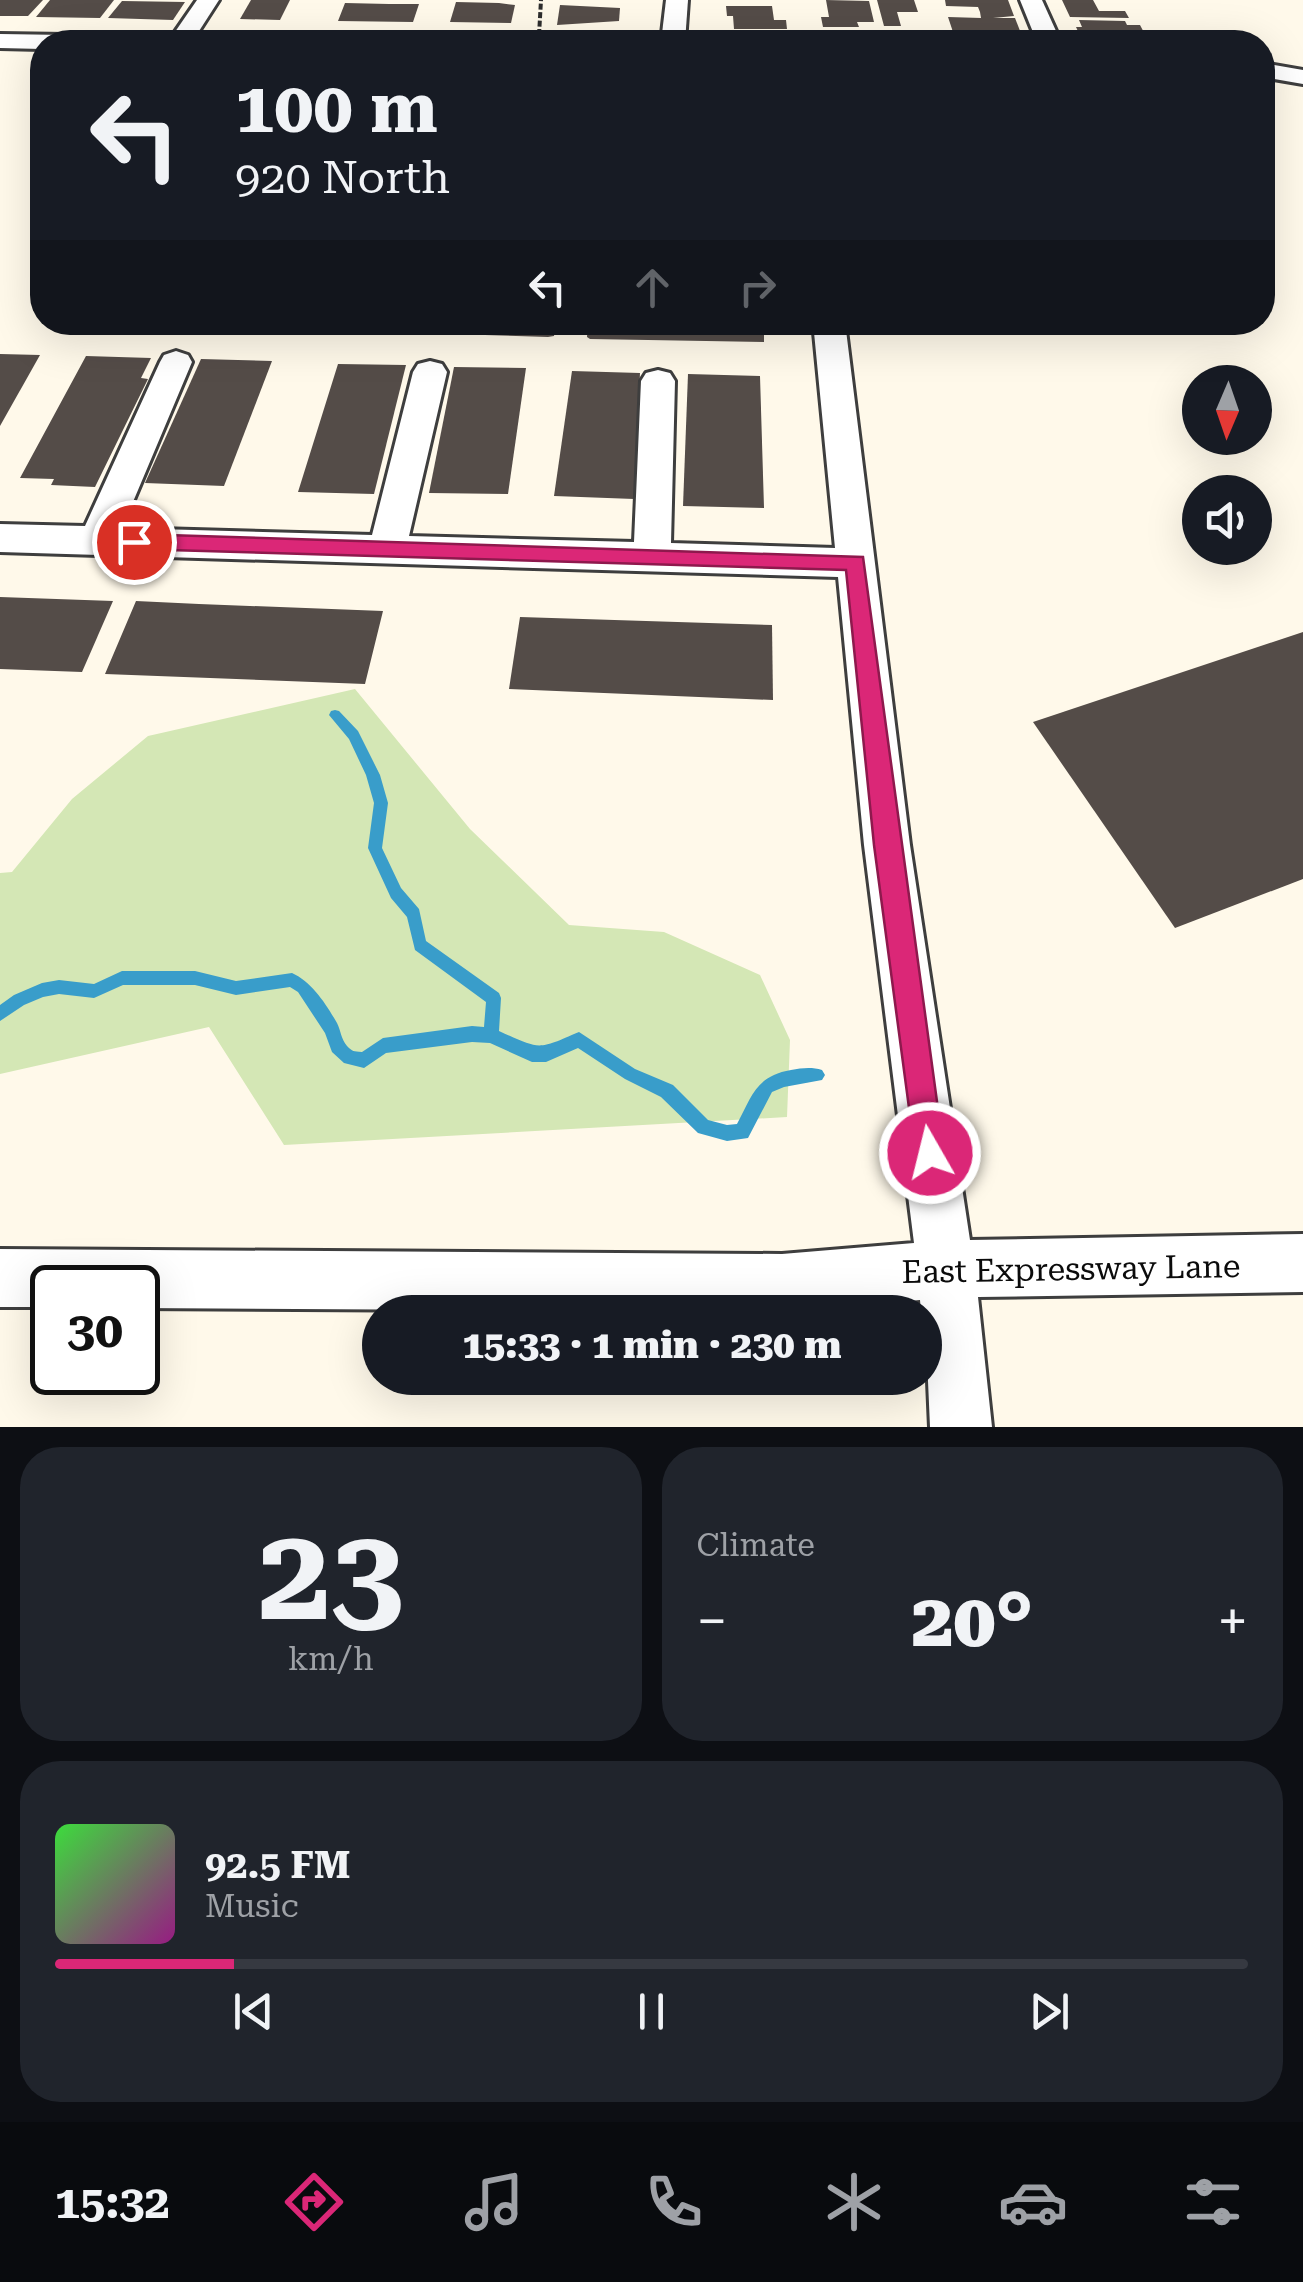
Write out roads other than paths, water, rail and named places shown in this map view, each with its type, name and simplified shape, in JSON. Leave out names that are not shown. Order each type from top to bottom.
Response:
[{"type":"street","points":[[188,30],[208,0]]},
{"type":"street","points":[[674,30],[677,0]]},
{"type":"street","points":[[1032,0],[1044,30]]},
{"type":"street","points":[[0,41],[30,41]]},
{"type":"street","points":[[1275,72],[1303,77]]},
{"type":"street","points":[[830,335],[887,845],[946,1269],[961,1427]]},
{"type":"street","points":[[97,541],[176,362]]},
{"type":"street","points":[[387,549],[430,372]]},
{"type":"street","points":[[652,557],[658,381]]},
{"type":"street","points":[[0,538],[856,562]]},
{"type":"street","name":"East Expressway Lane","points":[[0,1278],[782,1283],[946,1269],[1303,1263]]},
{"type":"waterway","points":[[335,715],[354,735],[373,775],[381,803],[375,848],[396,893],[414,914],[420,945],[494,998],[491,1035]]},
{"type":"waterway","points":[[0,1014],[42,990],[59,987],[94,991],[122,978],[195,978],[236,988],[292,980],[303,987],[332,1029],[337,1047],[349,1058],[364,1060],[383,1046],[491,1035]]},
{"type":"waterway","points":[[491,1035],[532,1054],[546,1054],[579,1040],[630,1074],[667,1091],[704,1127],[727,1133],[742,1132],[761,1093],[774,1082],[817,1075]]}]
